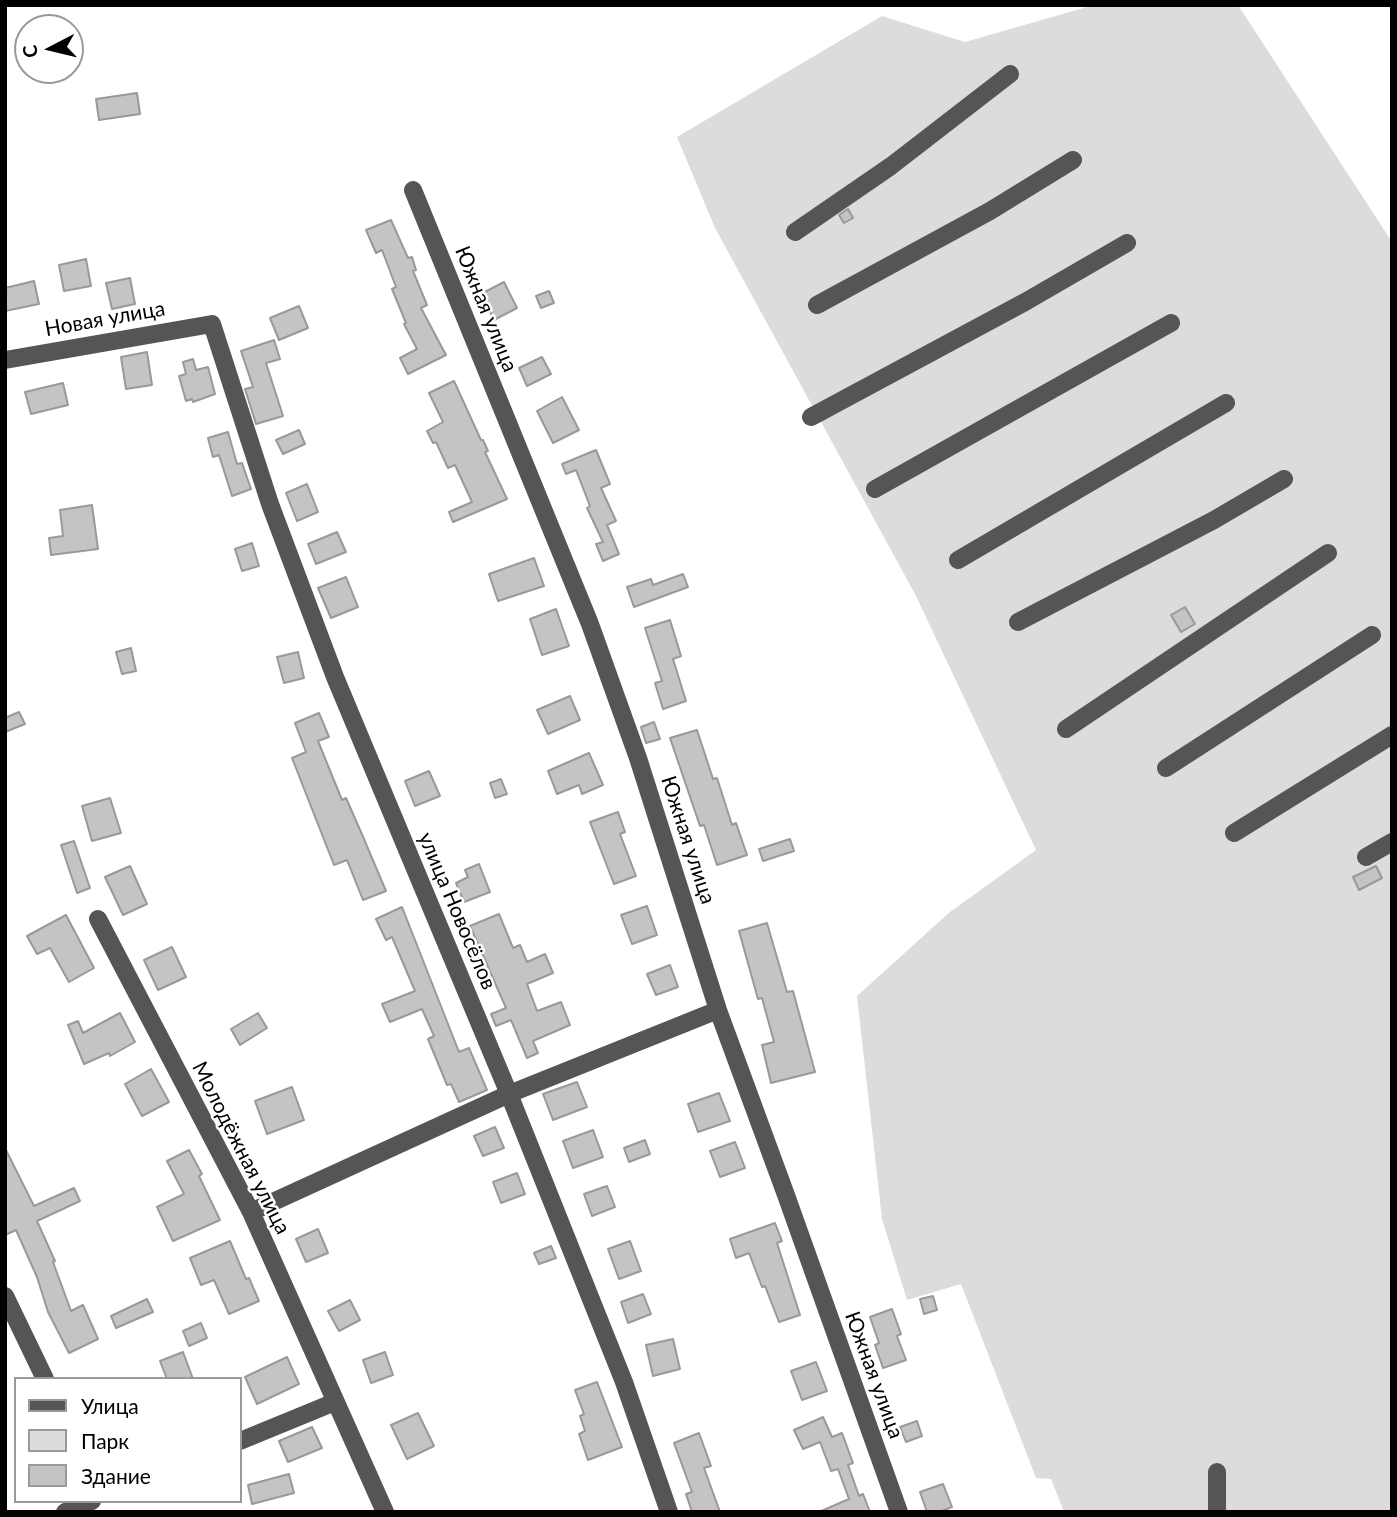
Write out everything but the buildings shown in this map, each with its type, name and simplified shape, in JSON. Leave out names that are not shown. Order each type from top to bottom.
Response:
[{"type":"street","points":[[795,232],[891,166],[1010,74]]},
{"type":"street","points":[[817,305],[990,211],[1073,160]]},
{"type":"street","name":"Южная улица","points":[[413,190],[590,624],[638,758],[718,1010],[899,1512]]},
{"type":"street","points":[[811,417],[1025,302],[1127,243]]},
{"type":"street","points":[[875,489],[1171,323]]},
{"type":"street","name":"Новая улица","points":[[5,360],[212,324]]},
{"type":"street","name":"улица Новосёлов","points":[[212,324],[270,504],[335,677],[509,1094],[624,1382],[669,1512]]},
{"type":"street","points":[[958,560],[1226,403]]},
{"type":"street","points":[[1018,622],[1214,520],[1284,479]]},
{"type":"street","points":[[1066,729],[1328,553]]},
{"type":"street","points":[[1166,768],[1372,635]]},
{"type":"street","points":[[1234,833],[1392,735]]},
{"type":"street","points":[[1366,857],[1392,842]]},
{"type":"street","name":"Молодёжная улица","points":[[98,919],[251,1212],[385,1512]]},
{"type":"street","points":[[251,1212],[509,1094],[718,1010]]},
{"type":"street","points":[[5,1296],[44,1377]]},
{"type":"street","points":[[242,1440],[335,1402]]},
{"type":"street","points":[[1217,1472],[1217,1512]]},
{"type":"street","points":[[65,1512],[87,1503]]},
{"type":"green space","points":[[1094,5],[1238,5],[1392,242],[1392,1512],[1064,1512],[1051,1479],[1036,1478],[961,1284],[907,1300],[882,1219],[857,996],[950,912],[1036,850],[915,594],[715,228],[677,137],[882,16],[965,42]]}]
